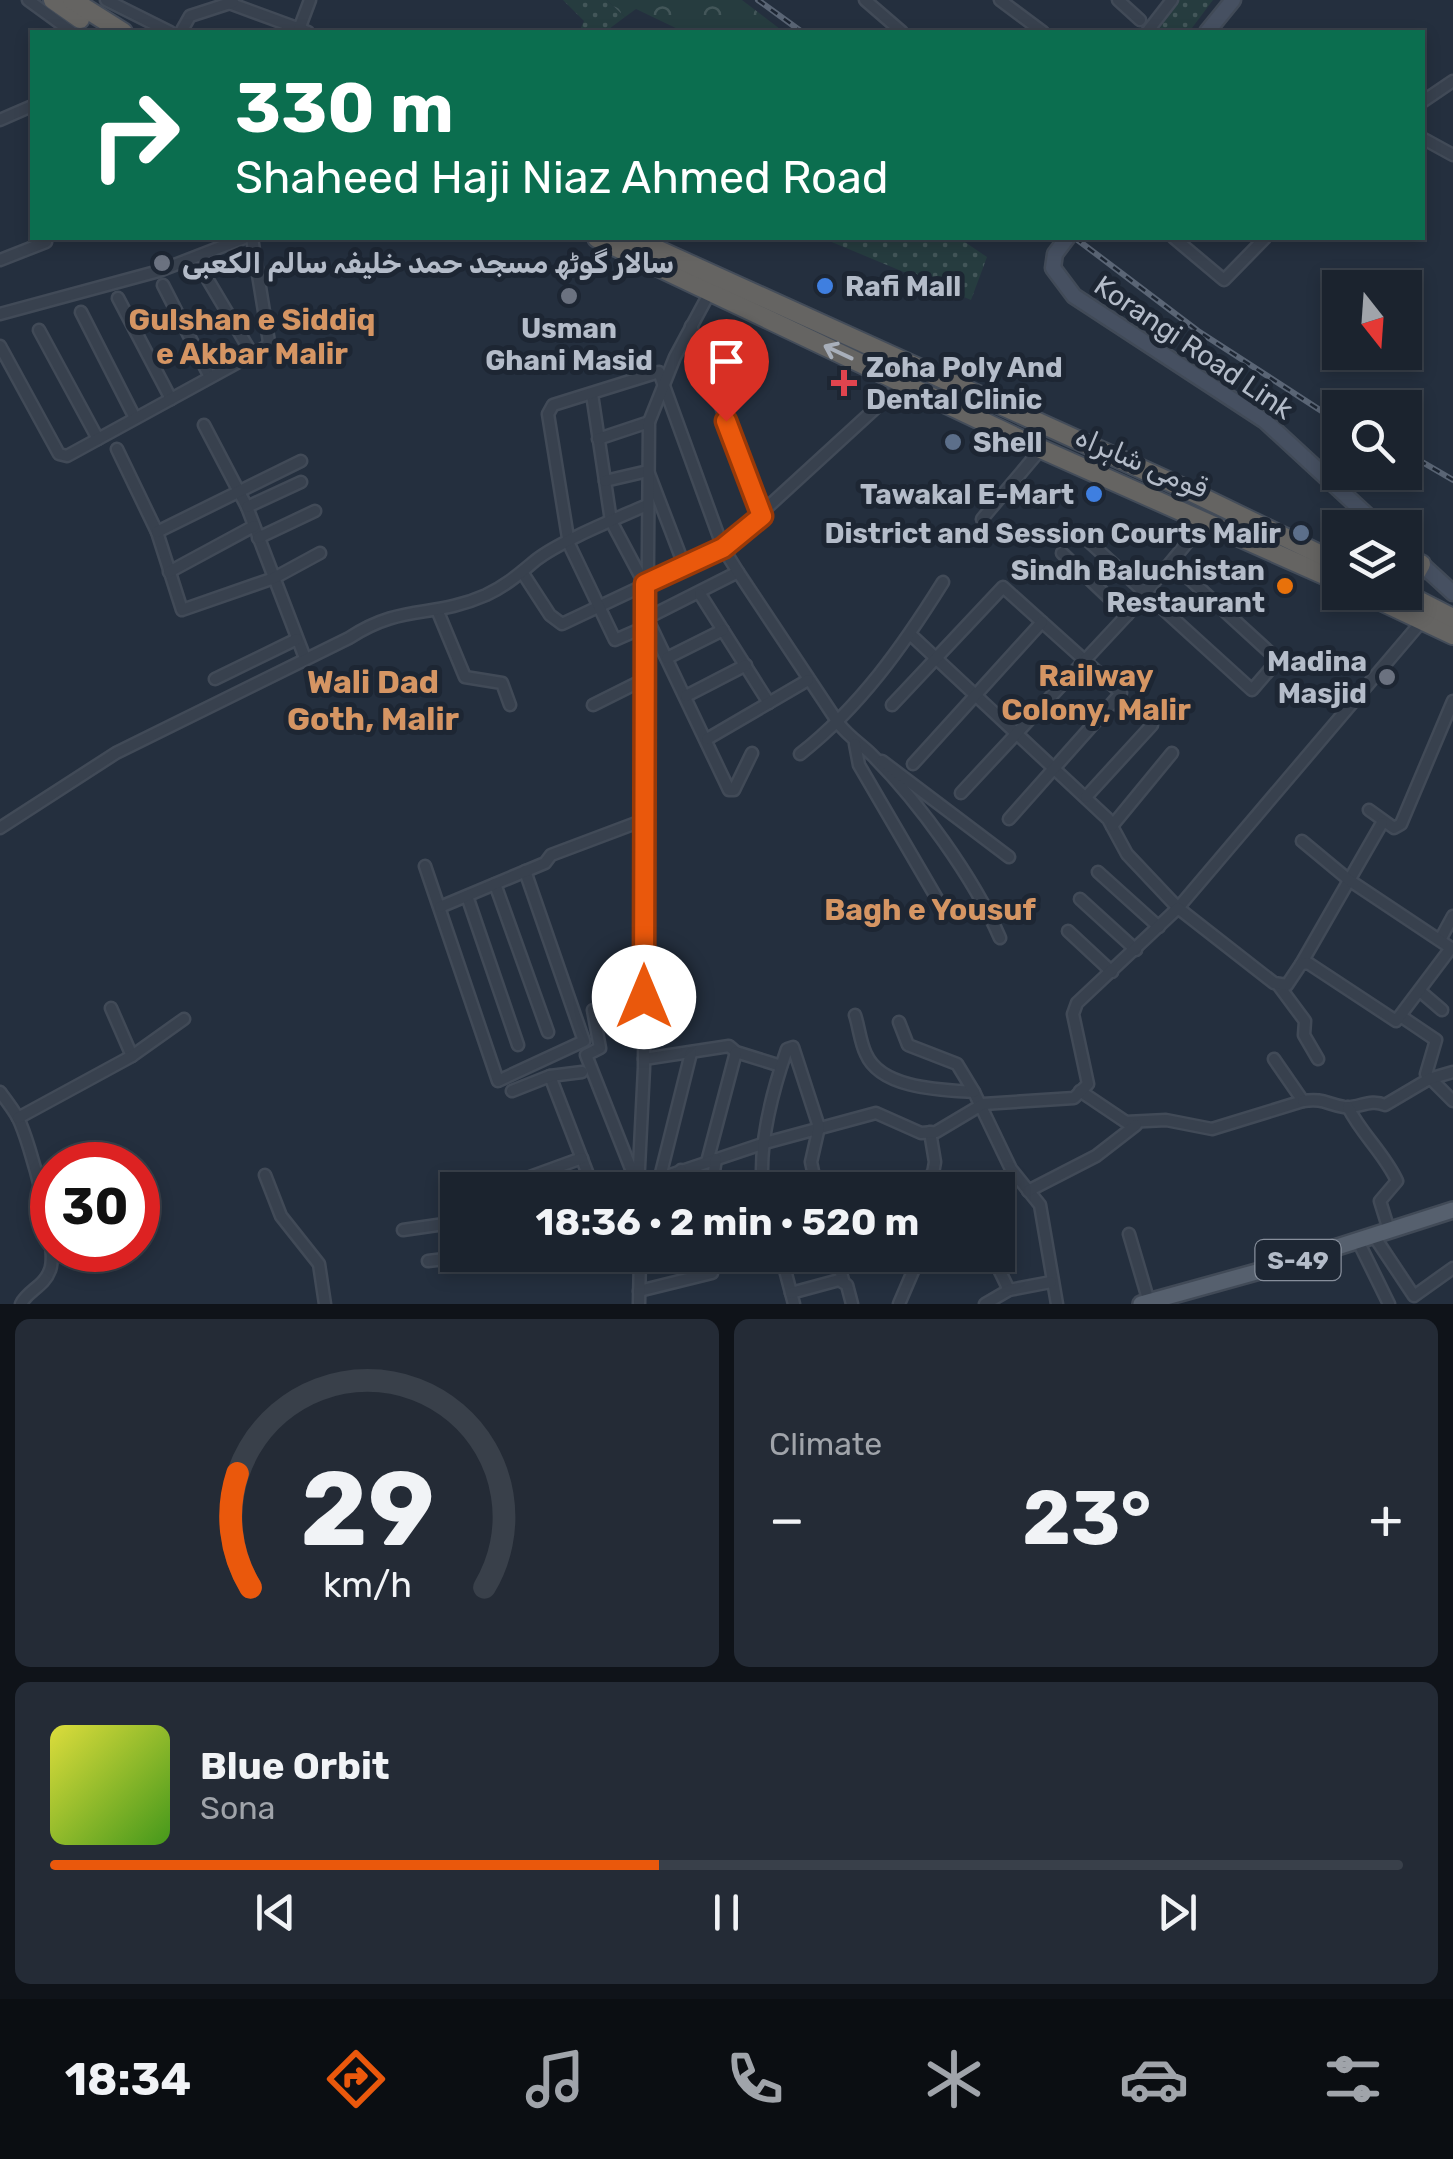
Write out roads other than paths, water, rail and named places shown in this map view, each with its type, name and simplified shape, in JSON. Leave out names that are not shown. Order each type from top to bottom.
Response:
[{"type":"highway","points":[[53,0],[98,30]]},
{"type":"highway","points":[[72,0],[120,30]]},
{"type":"highway","name":"قومی شاہراہ","points":[[601,240],[1042,449],[1322,574]]},
{"type":"highway","name":"قومی شاہراہ","points":[[636,240],[1179,486],[1322,555]]},
{"type":"highway","points":[[1422,602],[1453,618]]},
{"type":"highway","points":[[1399,610],[1453,635]]},
{"type":"main road","points":[[1208,30],[1233,0]]},
{"type":"main road","name":"Korangi Road Link","points":[[1066,240],[1055,254],[1053,268],[1074,296],[1265,421],[1361,510]]},
{"type":"main road","points":[[1422,565],[1453,593]]},
{"type":"main road","name":"S-49","points":[[1145,1303],[1453,1210]]},
{"type":"street","points":[[28,0],[69,30]]},
{"type":"street","points":[[106,0],[166,30]]},
{"type":"street","points":[[301,30],[310,0]]},
{"type":"street","points":[[865,0],[900,30]]},
{"type":"street","points":[[1000,0],[1040,30]]},
{"type":"street","points":[[1118,0],[1140,20]]},
{"type":"street","points":[[1150,30],[1172,0]]},
{"type":"street","points":[[182,30],[190,16],[235,1],[299,30]]},
{"type":"street","points":[[1425,100],[1453,81]]},
{"type":"street","points":[[0,120],[30,107]]},
{"type":"street","points":[[1425,140],[1453,155]]},
{"type":"street","points":[[0,260],[48,240]]},
{"type":"street","points":[[0,314],[159,270],[242,240]]},
{"type":"street","points":[[0,346],[62,457],[269,342],[248,240]]},
{"type":"street","points":[[1176,240],[1224,280],[1263,240]]},
{"type":"street","points":[[202,270],[252,354]]},
{"type":"street","points":[[163,286],[210,377]]},
{"type":"street","points":[[639,1172],[644,1060],[649,422],[710,292]]},
{"type":"street","points":[[118,298],[170,399]]},
{"type":"street","points":[[81,312],[135,418]]},
{"type":"street","points":[[691,326],[762,516]]},
{"type":"street","points":[[39,330],[98,439]]},
{"type":"street","points":[[738,572],[615,640],[569,544],[548,408],[659,372],[723,548],[839,724],[855,744],[1009,857]]},
{"type":"street","points":[[524,574],[550,615],[562,624],[723,548],[903,383]]},
{"type":"street","points":[[592,394],[611,522],[645,584]]},
{"type":"street","points":[[598,439],[649,422]]},
{"type":"street","points":[[204,425],[246,507],[304,658]]},
{"type":"street","points":[[117,449],[157,532],[184,610],[274,578],[320,553]]},
{"type":"street","points":[[982,519],[1042,449]]},
{"type":"street","points":[[157,532],[301,462]]},
{"type":"street","points":[[605,481],[648,471]]},
{"type":"street","points":[[648,471],[684,565]]},
{"type":"street","points":[[246,507],[301,482]]},
{"type":"street","points":[[0,828],[116,753],[384,616],[421,610],[438,612],[486,595],[524,574],[536,560],[648,505]]},
{"type":"street","points":[[169,572],[256,532],[315,511]]},
{"type":"street","points":[[961,793],[1145,595],[1206,520]]},
{"type":"street","points":[[1086,539],[1252,690],[1278,660],[1172,563]]},
{"type":"street","points":[[1062,553],[1127,615]]},
{"type":"street","points":[[800,754],[839,724],[910,634],[943,582]]},
{"type":"street","points":[[892,706],[1003,586],[1121,693],[1009,818]]},
{"type":"street","points":[[700,594],[770,702]]},
{"type":"street","points":[[438,612],[465,678],[502,683],[510,705]]},
{"type":"street","points":[[675,1172],[819,1127],[876,1114],[921,1133],[982,1104],[1074,1098],[1088,1084],[1073,1014],[1077,1002],[1178,908],[1422,621]]},
{"type":"street","points":[[647,622],[731,791],[752,752]]},
{"type":"street","points":[[914,764],[1042,622]]},
{"type":"street","points":[[667,658],[724,630]]},
{"type":"street","points":[[910,634],[1086,798],[1112,826],[1127,854],[1178,908],[1279,986],[1306,1021],[1304,1035],[1318,1059]]},
{"type":"street","points":[[215,679],[298,640]]},
{"type":"street","points":[[686,696],[746,665]]},
{"type":"street","points":[[593,705],[645,679]]},
{"type":"street","points":[[707,739],[808,680]]},
{"type":"street","points":[[1369,810],[1394,828],[1402,824],[1453,701]]},
{"type":"street","points":[[1086,798],[1152,726]]},
{"type":"street","points":[[855,744],[859,765],[939,902]]},
{"type":"street","points":[[870,752],[986,906],[1000,938]]},
{"type":"street","points":[[1112,826],[1172,753]]},
{"type":"street","points":[[440,907],[545,863],[551,855],[644,820]]},
{"type":"street","points":[[1279,986],[1287,985],[1301,964],[1382,823]]},
{"type":"street","points":[[1301,964],[1314,965],[1390,1020],[1402,1017],[1451,948],[1349,880],[1302,841]]},
{"type":"street","points":[[425,866],[500,1080],[584,1041],[525,872]]},
{"type":"street","points":[[1098,872],[1159,927]]},
{"type":"street","points":[[495,884],[548,1032]]},
{"type":"street","points":[[467,896],[518,1045]]},
{"type":"street","points":[[1080,899],[1136,950]]},
{"type":"street","points":[[1441,938],[1453,916]]},
{"type":"street","points":[[1068,931],[1112,972]]},
{"type":"street","points":[[1421,992],[1442,1010]]},
{"type":"street","points":[[632,1172],[586,1054],[600,1048],[593,1010],[644,997]]},
{"type":"street","points":[[111,1008],[132,1056]]},
{"type":"street","points":[[856,1015],[866,1056],[876,1067],[902,1082],[974,1092]]},
{"type":"street","points":[[1402,1017],[1438,1044],[1425,1069],[1429,1079],[1453,1102]]},
{"type":"street","points":[[18,1118],[132,1056],[184,1019]]},
{"type":"street","points":[[898,1022],[908,1045],[957,1064],[982,1104],[1011,1170],[1040,1206],[1057,1304]]},
{"type":"street","points":[[644,1060],[729,1046],[736,1052],[781,1066]]},
{"type":"street","points":[[764,1172],[765,1143],[781,1066],[787,1049],[793,1047],[819,1127],[811,1162],[813,1172]]},
{"type":"street","points":[[712,1172],[736,1052]]},
{"type":"street","points":[[661,1172],[691,1053]]},
{"type":"street","points":[[1274,1058],[1304,1101]]},
{"type":"street","points":[[512,1092],[550,1076],[582,1072]]},
{"type":"street","points":[[1028,1191],[1096,1156],[1136,1125],[1166,1120],[1212,1128],[1326,1098],[1348,1107],[1377,1101],[1385,1104],[1429,1079],[1453,1072]]},
{"type":"street","points":[[550,1076],[587,1172]]},
{"type":"street","points":[[0,1092],[18,1118],[52,1245],[52,1268],[41,1287],[21,1302],[7,1304]]},
{"type":"street","points":[[1080,1092],[1136,1125]]},
{"type":"street","points":[[1348,1107],[1362,1135],[1388,1162],[1396,1180],[1380,1201],[1374,1236],[1389,1304]]},
{"type":"street","points":[[930,1132],[932,1172]]},
{"type":"street","points":[[544,1172],[582,1158]]},
{"type":"street","points":[[265,1175],[280,1216],[320,1264],[325,1304]]},
{"type":"street","points":[[404,1230],[440,1225]]},
{"type":"street","points":[[1129,1234],[1145,1303]]},
{"type":"street","points":[[1374,1236],[1413,1295],[1453,1268]]},
{"type":"street","points":[[428,1262],[440,1260]]},
{"type":"street","points":[[639,1304],[640,1272]]},
{"type":"street","points":[[786,1272],[793,1299],[843,1280]]},
{"type":"street","points":[[841,1272],[852,1304]]},
{"type":"street","points":[[899,1304],[913,1272]]},
{"type":"street","points":[[1000,1272],[1009,1290]]},
{"type":"street","points":[[639,1291],[712,1274]]},
{"type":"street","points":[[985,1304],[1009,1290],[1051,1282]]},
{"type":"railway","points":[[758,0],[799,30]]},
{"type":"railway","points":[[1078,240],[1198,331],[1322,411]]},
{"type":"railway","points":[[1422,462],[1453,480]]},
{"type":"place","name":"سالار گوٹھ مسجد حمد خلیفہ سالم الکعبی","points":[[162,263]]},
{"type":"place","name":"Rafi Mall","points":[[825,286]]},
{"type":"place","name":"Usman Ghani Masid","points":[[569,296]]},
{"type":"place","name":"Zoha Poly And Dental Clinic","points":[[844,383]]},
{"type":"place","name":"Shell","points":[[953,442]]},
{"type":"place","name":"Tawakal E-Mart","points":[[1094,494]]},
{"type":"place","name":"District and Session Courts Malir","points":[[1301,533]]},
{"type":"place","name":"Sindh Baluchistan Restaurant","points":[[1285,586]]},
{"type":"place","name":"Madina Masjid","points":[[1387,677]]},
{"type":"district","name":"Gulshan e Siddiq e Akbar Malir","points":[[252,337]]},
{"type":"district","name":"Railway Colony, Malir","points":[[1096,693]]},
{"type":"district","name":"Wali Dad Goth, Malir","points":[[373,700]]},
{"type":"district","name":"Bagh e Yousuf","points":[[930,910]]}]
